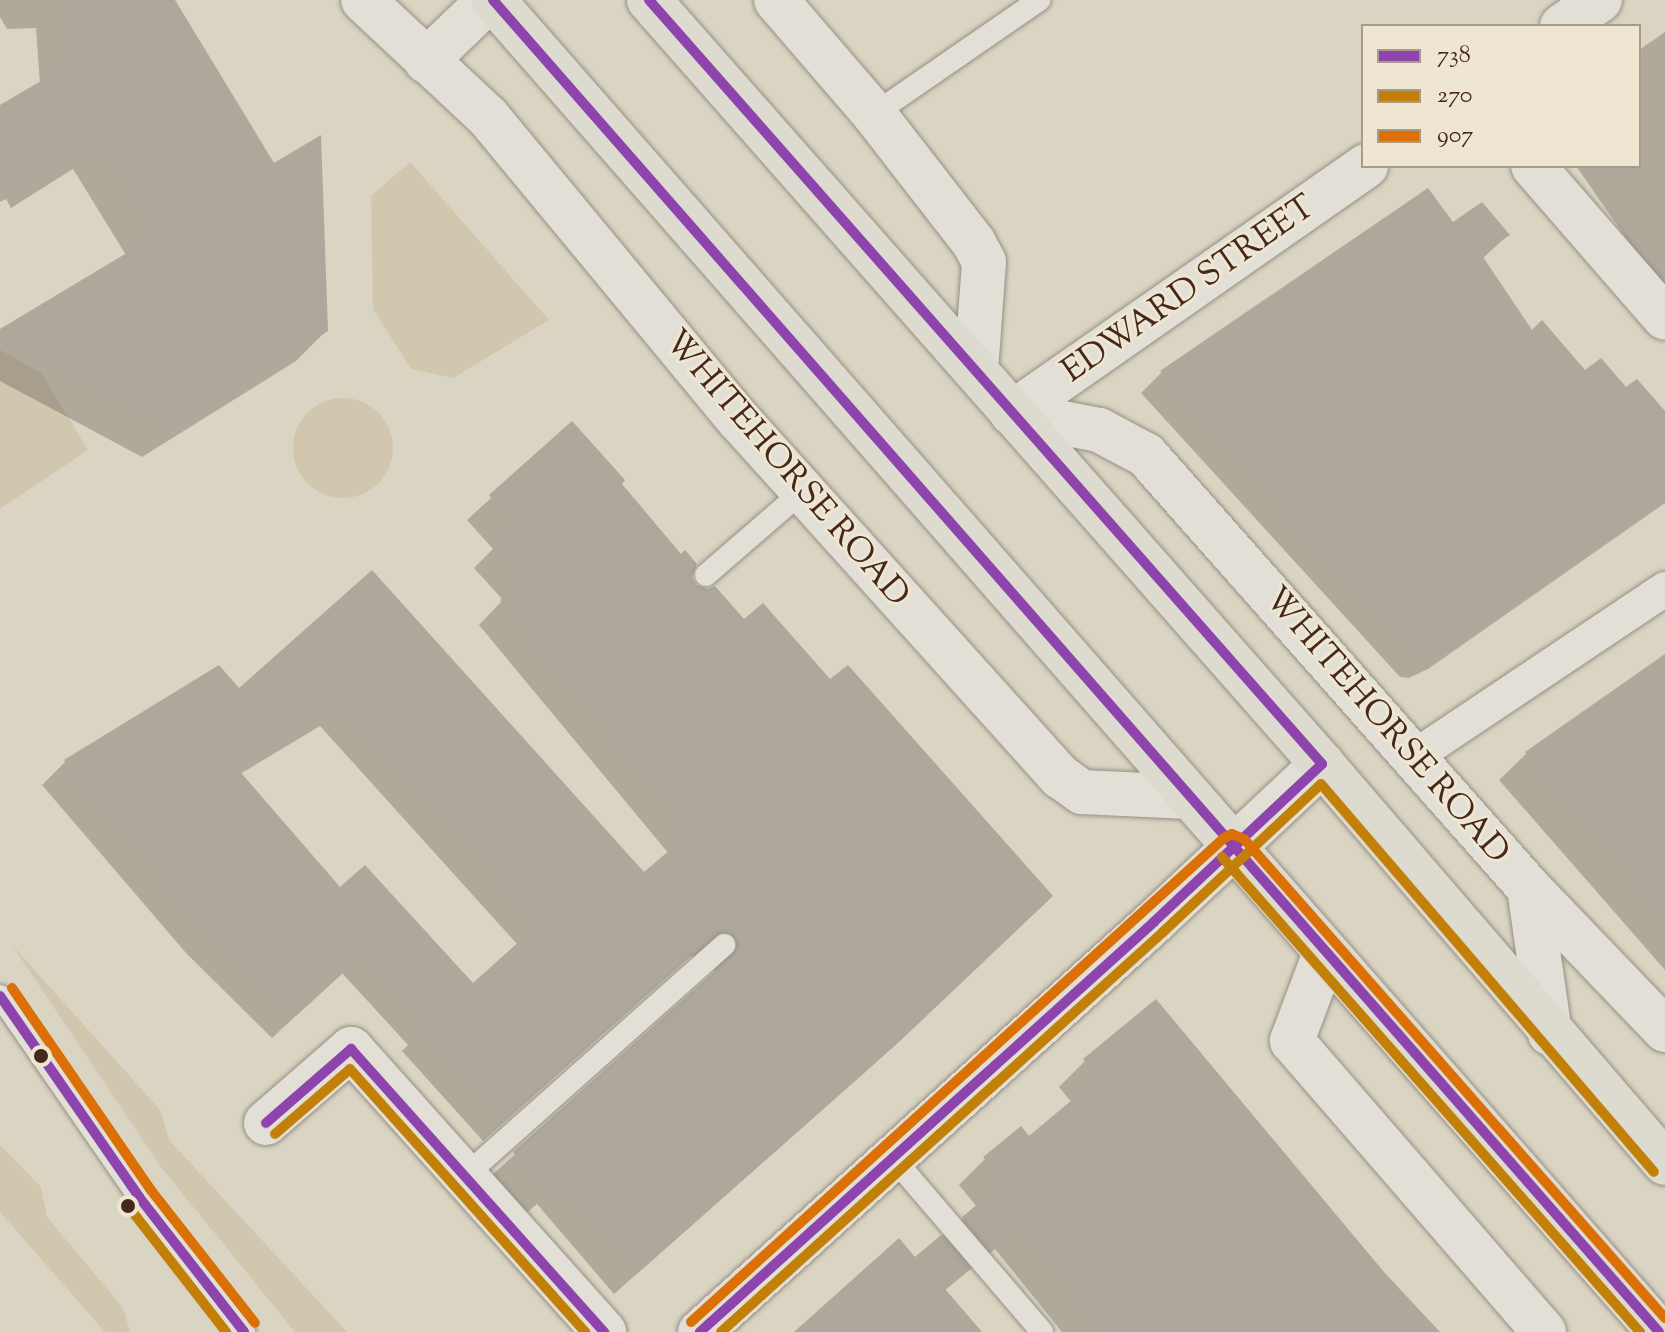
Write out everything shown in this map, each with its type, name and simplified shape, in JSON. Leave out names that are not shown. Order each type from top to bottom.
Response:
[{"type":"highway","points":[[491,0],[1659,1332]]},
{"type":"highway","points":[[649,0],[1322,764],[1550,1033],[1665,1163]]},
{"type":"street","name":"WHITEHORSE ROAD","points":[[363,0],[488,117],[739,420],[1061,777],[1082,792],[1188,797]]},
{"type":"street","points":[[426,61],[491,0]]},
{"type":"street","points":[[776,0],[874,114],[974,243],[984,262],[976,370]]},
{"type":"street","points":[[1565,24],[1600,0]]},
{"type":"street","name":"EDWARD STREET","points":[[1012,413],[1363,168]]},
{"type":"street","points":[[1544,169],[1665,318]]},
{"type":"street","name":"WHITEHORSE ROAD","points":[[1012,413],[1099,430],[1146,455],[1529,888],[1665,1030]]},
{"type":"street","points":[[1414,757],[1665,589]]},
{"type":"street","points":[[700,1332],[1322,764]]},
{"type":"street","name":"WHITEHORSE ROAD","points":[[1529,888],[1550,1033]]},
{"type":"street","points":[[1325,953],[1292,1041],[1544,1332]]},
{"type":"street","points":[[266,1123],[351,1049],[604,1332]]},
{"type":"lane","points":[[874,114],[1039,0]]},
{"type":"lane","points":[[706,575],[803,491]]},
{"type":"lane","points":[[466,1175],[724,945]]},
{"type":"lane","points":[[0,996],[139,1197],[244,1332]]},
{"type":"lane","points":[[893,1158],[1042,1332]]},
{"type":"shaded area","points":[[410,162],[549,320],[453,378],[411,369],[373,309],[371,196]]},
{"type":"shaded area","points":[[0,350],[41,373],[88,450],[0,509]]},
{"type":"shaded area","points":[[343,398],[362,402],[379,412],[389,429],[393,448],[389,467],[379,484],[362,494],[343,498],[324,494],[307,484],[297,467],[293,448],[297,429],[307,412],[324,402]]},
{"type":"shaded area","points":[[12,945],[161,1111],[169,1140],[347,1332],[295,1332],[161,1167]]},
{"type":"shaded area","points":[[0,1145],[41,1187],[47,1217],[123,1308],[130,1332],[105,1332],[0,1212]]},
{"type":"building","points":[[65,0],[175,0],[274,163],[321,135],[328,331],[173,428],[0,336],[0,329],[160,233],[103,141],[42,180],[36,171],[0,192],[0,105],[70,64]]},
{"type":"building","points":[[1428,188],[1453,222],[1482,202],[1510,235],[1481,254],[1532,330],[1542,320],[1585,370],[1601,358],[1626,387],[1637,379],[1665,411],[1665,499],[1450,650],[1430,658],[1420,657],[1409,648],[1160,371]]},
{"type":"building","points":[[572,421],[625,480],[622,484],[681,554],[685,550],[697,564],[692,577],[696,585],[708,589],[715,586],[744,619],[763,603],[830,679],[848,665],[1053,896],[899,1042],[638,1273],[561,1182],[548,1193],[513,1152],[733,955],[738,943],[734,935],[722,931],[715,935],[507,1119],[424,1026],[430,1021],[367,951],[296,1016],[210,930],[64,760],[219,665],[239,688],[372,570],[644,872],[692,831],[500,600],[526,578],[496,543],[515,525],[489,495]],"holes":[[[344,704],[541,922],[473,983],[365,865],[340,887],[237,768]]]},
{"type":"building","points":[[1665,654],[1665,910],[1525,752]]},
{"type":"building","points":[[1156,999],[1384,1272],[1440,1332],[1103,1332],[1085,1311],[1089,1308],[1022,1224],[991,1251],[962,1217],[1004,1182],[983,1157],[1021,1126],[1029,1136],[1098,1078],[1083,1059]]},
{"type":"building","points":[[941,1235],[969,1269],[945,1289],[982,1332],[794,1332],[899,1238],[915,1257]]},
{"type":"transit line","name":"738","points":[[493,0],[1659,1332]]},
{"type":"transit line","name":"738","points":[[649,0],[1322,764],[1154,922],[700,1332]]},
{"type":"transit line","name":"270","points":[[721,1332],[1163,932],[1321,784],[1654,1172]]},
{"type":"transit line","name":"907","points":[[691,1322],[1232,834],[1244,839],[1665,1318]]},
{"type":"transit line","name":"270","points":[[1222,857],[1640,1332]]},
{"type":"transit line","name":"907","points":[[12,988],[150,1189],[255,1323]]},
{"type":"transit line","name":"738","points":[[0,996],[139,1197],[244,1332]]},
{"type":"transit line","name":"738","points":[[266,1123],[351,1049],[604,1332]]},
{"type":"transit line","name":"270","points":[[275,1134],[350,1069],[585,1332]]},
{"type":"transit line","name":"270","points":[[128,1206],[226,1332]]}]
